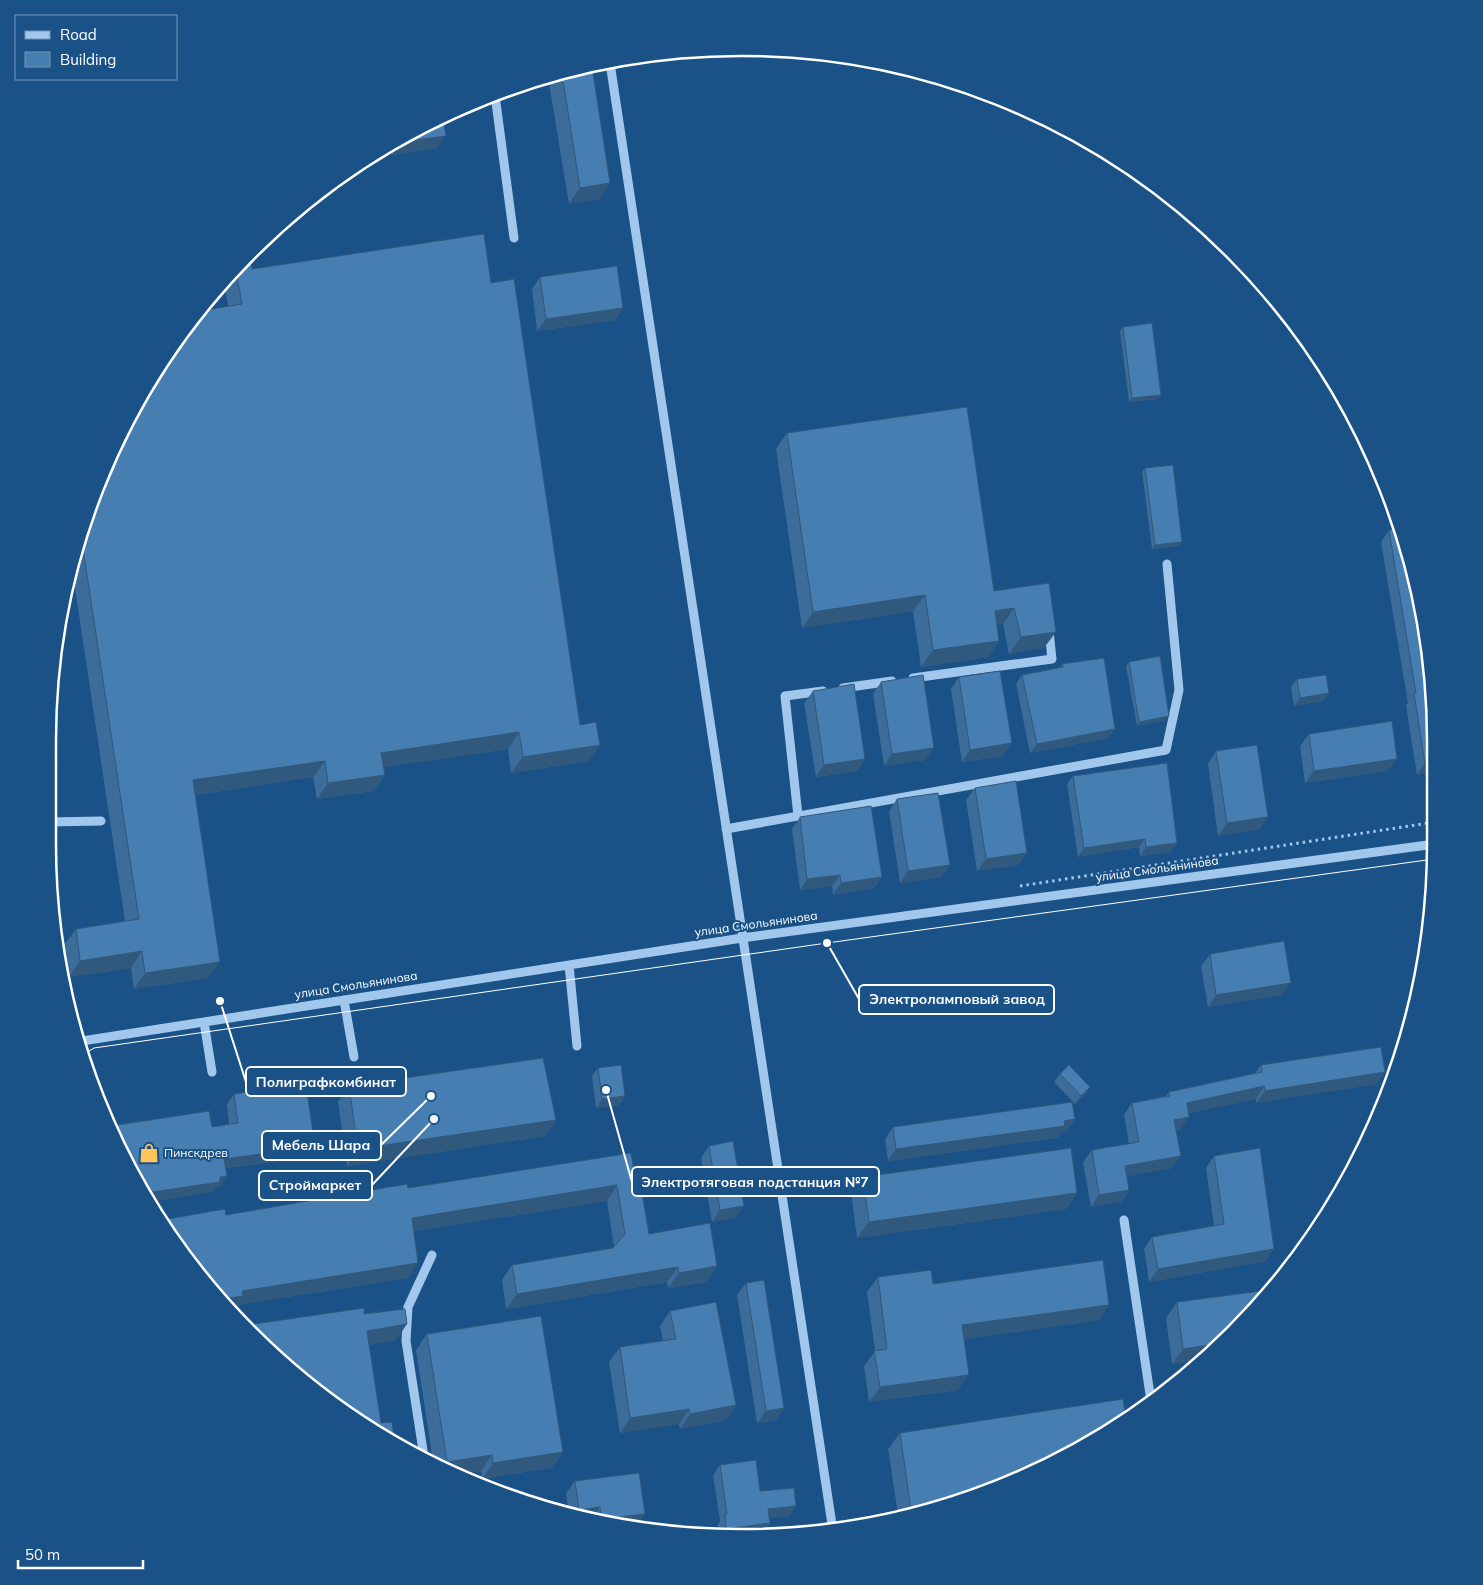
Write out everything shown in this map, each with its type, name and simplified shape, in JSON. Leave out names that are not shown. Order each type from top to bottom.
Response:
[{"type":"street","points":[[611,69],[832,1523]]},
{"type":"street","points":[[496,102],[514,238]]},
{"type":"street","points":[[726,829],[1166,750],[1178,690],[1167,564]]},
{"type":"street","points":[[798,816],[785,696],[1052,659],[1047,621]]},
{"type":"street","points":[[56,822],[101,820]]},
{"type":"street","name":"улица Смольянинова","points":[[86,1040],[742,938],[1427,845]]},
{"type":"street","points":[[569,965],[577,1046]]},
{"type":"street","points":[[344,1000],[354,1057]]},
{"type":"street","points":[[204,1022],[212,1072]]},
{"type":"street","points":[[1124,1220],[1150,1393]]},
{"type":"street","points":[[423,1450],[406,1341],[408,1308],[432,1255]]},
{"type":"building","points":[[593,73],[610,183],[580,188],[563,80]]},
{"type":"building","points":[[444,124],[446,136],[413,140]]},
{"type":"building","points":[[484,234],[491,283],[514,279],[580,725],[596,722],[600,745],[523,757],[519,732],[381,753],[385,775],[328,783],[325,761],[193,780],[220,962],[145,973],[142,951],[80,961],[76,929],[139,919],[84,552],[108,479],[148,399],[172,361],[210,309],[242,304],[237,278],[251,263],[252,269]]},
{"type":"building","points":[[617,266],[623,308],[546,319],[540,277]]},
{"type":"building","points":[[1152,323],[1161,395],[1132,398],[1123,327]]},
{"type":"building","points":[[967,407],[994,591],[1049,583],[1056,632],[1021,637],[1014,608],[995,611],[999,641],[933,650],[925,595],[813,612],[787,433]]},
{"type":"building","points":[[1173,465],[1182,542],[1155,545],[1145,468]]},
{"type":"building","points":[[1393,529],[1414,608],[1421,652],[1425,697],[1427,763],[1425,763],[1414,693],[1416,693],[1389,530]]},
{"type":"building","points":[[1160,656],[1169,716],[1139,722],[1129,662]]},
{"type":"building","points":[[1104,658],[1115,729],[1037,744],[1022,675],[1063,667],[1062,664]]},
{"type":"building","points":[[1000,671],[1012,743],[970,750],[959,677]]},
{"type":"building","points":[[923,675],[934,748],[892,754],[881,682]]},
{"type":"building","points":[[1326,675],[1329,693],[1300,698],[1297,679]]},
{"type":"building","points":[[854,684],[865,759],[824,765],[813,691]]},
{"type":"building","points":[[1392,721],[1397,759],[1314,771],[1309,734]]},
{"type":"building","points":[[1257,745],[1268,817],[1227,823],[1216,751]]},
{"type":"building","points":[[1167,763],[1177,843],[1146,847],[1145,839],[1084,848],[1073,776]]},
{"type":"building","points":[[1016,781],[1027,853],[986,859],[975,788]]},
{"type":"building","points":[[938,793],[950,865],[908,871],[897,799]]},
{"type":"building","points":[[871,806],[882,877],[841,883],[840,875],[807,879],[800,817]]},
{"type":"building","points":[[1284,941],[1291,983],[1216,995],[1210,954]]},
{"type":"building","points":[[1381,1047],[1385,1072],[1265,1091],[1264,1086],[1187,1103],[1189,1117],[1174,1120],[1181,1156],[1125,1166],[1129,1190],[1099,1195],[1092,1150],[1139,1142],[1132,1103],[1170,1096],[1169,1092],[1262,1072],[1261,1065]]},
{"type":"building","points":[[543,1058],[556,1120],[358,1149],[349,1086]]},
{"type":"building","points":[[621,1065],[625,1096],[602,1099],[598,1068]]},
{"type":"building","points":[[1069,1065],[1090,1087],[1081,1096],[1060,1074]]},
{"type":"building","points":[[306,1084],[315,1147],[224,1159],[227,1176],[220,1177],[220,1182],[152,1192],[117,1125],[209,1111],[212,1127],[238,1123],[234,1094]]},
{"type":"building","points":[[1072,1102],[1075,1119],[1064,1121],[1065,1126],[896,1149],[893,1127]]},
{"type":"building","points":[[733,1141],[744,1206],[720,1210],[709,1146]]},
{"type":"building","points":[[1071,1148],[1077,1193],[869,1222],[863,1177]]},
{"type":"building","points":[[1260,1148],[1274,1249],[1158,1269],[1152,1237],[1224,1224],[1214,1156]]},
{"type":"building","points":[[631,1153],[636,1183],[640,1182],[649,1234],[710,1223],[717,1266],[679,1273],[678,1267],[517,1294],[512,1265],[613,1248],[625,1234],[617,1185],[412,1218],[418,1263],[242,1291],[243,1296],[229,1298],[198,1261],[169,1219],[225,1209],[226,1215],[407,1184],[408,1188]]},
{"type":"building","points":[[1103,1260],[1109,1305],[962,1325],[969,1375],[880,1387],[874,1351],[887,1349],[878,1277],[931,1270],[933,1284]]},
{"type":"building","points":[[764,1280],[784,1408],[766,1411],[746,1283]]},
{"type":"building","points":[[1260,1291],[1208,1345],[1183,1349],[1177,1302]]},
{"type":"building","points":[[716,1302],[736,1405],[690,1414],[689,1409],[630,1418],[620,1347],[676,1339],[670,1311]]},
{"type":"building","points":[[364,1308],[364,1314],[405,1309],[407,1324],[367,1331],[381,1423],[392,1422],[394,1434],[324,1387],[290,1359],[254,1324]]},
{"type":"building","points":[[541,1316],[563,1452],[493,1463],[492,1455],[447,1462],[427,1334]]},
{"type":"building","points":[[1123,1399],[1125,1411],[1084,1437],[1004,1477],[911,1507],[900,1433]]},
{"type":"building","points":[[756,1460],[760,1491],[794,1488],[796,1506],[768,1509],[770,1523],[726,1528],[725,1514],[727,1514],[720,1465]]},
{"type":"building","points":[[639,1473],[645,1514],[616,1517],[601,1514],[600,1507],[579,1509],[575,1481]]},
{"type":"tram line","points":[[89,1051],[94,1048],[827,943],[1426,860]]},
{"type":"place","name":"Электроламповый завод","points":[[827,943]]},
{"type":"place","name":"Полиграфкомбинат","points":[[220,1001]]},
{"type":"place","name":"Электротяговая подстанция №7","points":[[606,1090]]},
{"type":"place","name":"Мебель Шара","points":[[431,1096]]},
{"type":"place","name":"Строймаркет","points":[[434,1119]]},
{"type":"place","name":"Пинскдрев","points":[[149,1153]]}]
